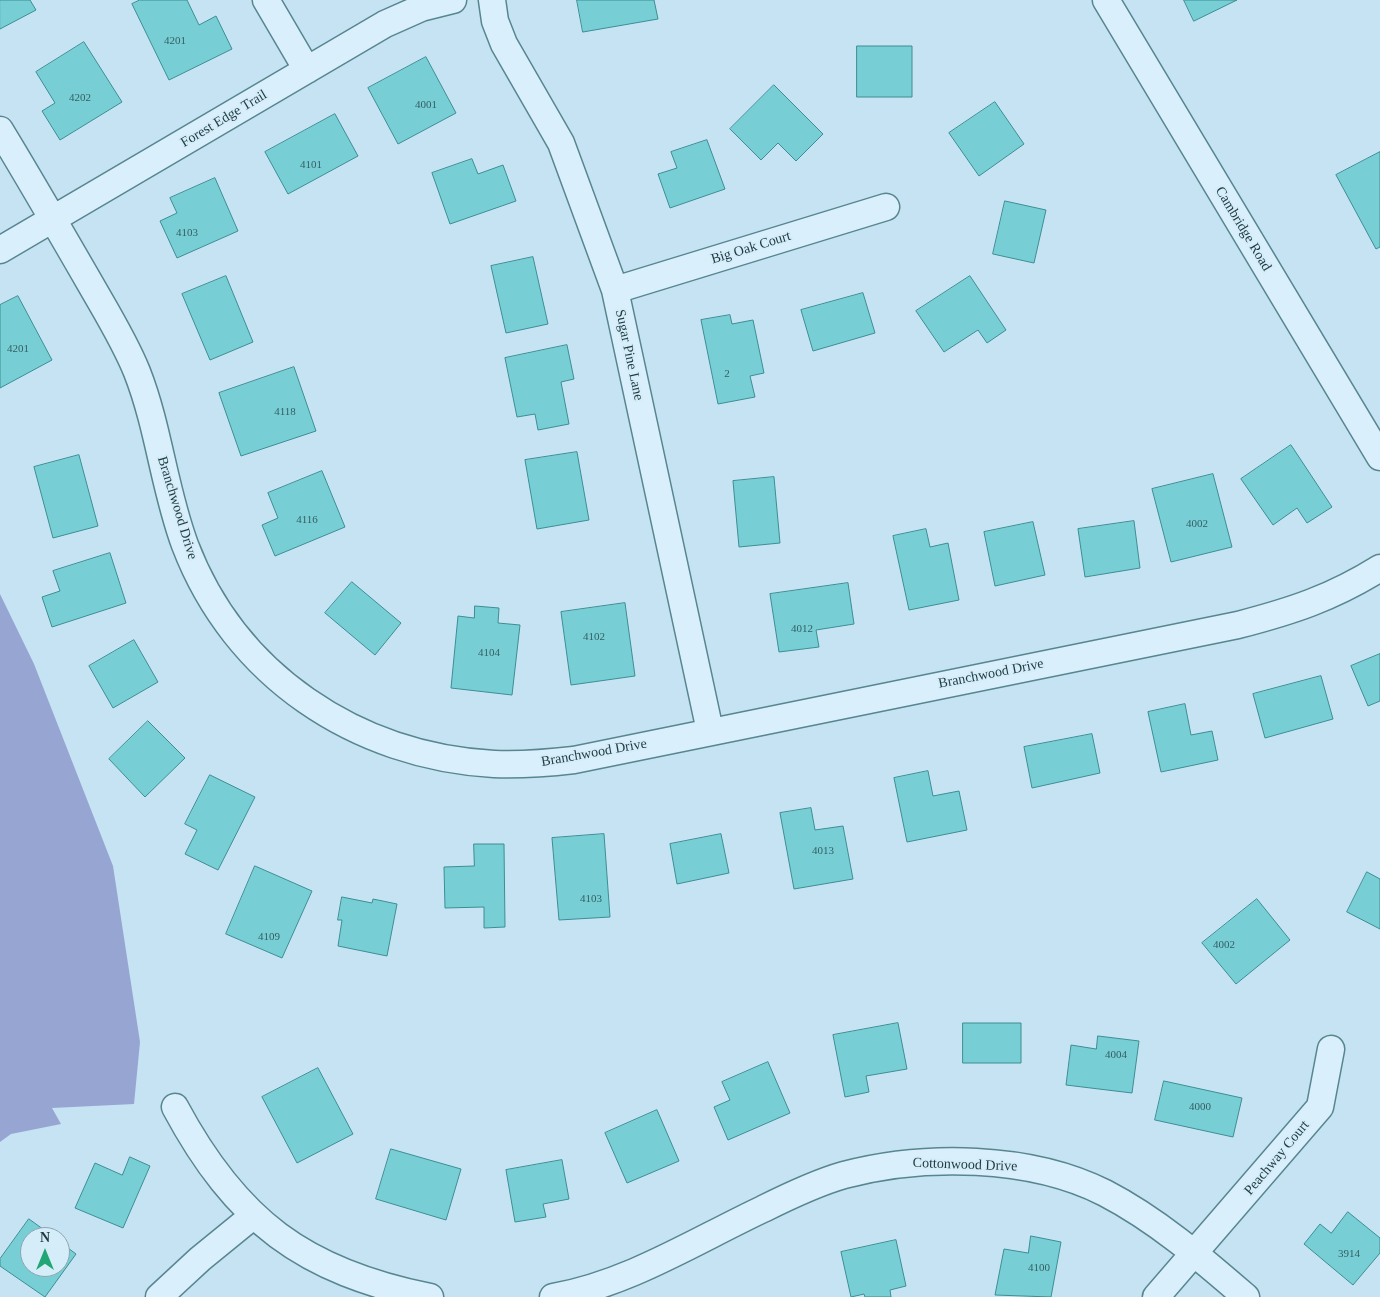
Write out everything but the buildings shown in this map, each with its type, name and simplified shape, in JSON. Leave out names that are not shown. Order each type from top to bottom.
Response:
[{"type":"street","points":[[266,0],[306,70]]},
{"type":"street","name":"Forest Edge Trail","points":[[0,250],[385,24],[421,8],[453,0]]},
{"type":"street","name":"Sugar Pine Lane","points":[[492,0],[496,21],[504,44],[561,143],[615,290],[710,730]]},
{"type":"street","name":"Cambridge Road","points":[[1106,0],[1380,457]]},
{"type":"street","name":"Branchwood Drive","points":[[0,130],[54,219],[120,336],[138,373],[185,544],[200,579],[246,646],[274,675],[307,703],[334,720],[370,737],[404,748],[447,758],[494,764],[536,764],[574,760],[710,730],[1238,625],[1297,609],[1327,598],[1380,568]]},
{"type":"street","name":"Big Oak Court","points":[[615,290],[886,207]]},
{"type":"street","name":"Peachway Court","points":[[1156,1297],[1320,1107],[1331,1049]]},
{"type":"street","points":[[175,1107],[195,1144],[220,1180],[254,1215],[288,1243],[322,1263],[359,1279],[430,1297]]},
{"type":"street","name":"Cottonwood Drive","points":[[553,1297],[572,1294],[618,1279],[764,1208],[842,1176],[888,1165],[916,1162],[1014,1165],[1066,1178],[1103,1192],[1131,1207],[1195,1253],[1246,1297]]},
{"type":"street","points":[[159,1297],[200,1259],[254,1215]]},
{"type":"shaded area","points":[[0,594],[34,664],[113,866],[140,1042],[134,1104],[52,1108],[61,1124],[11,1134],[0,1142]]}]
